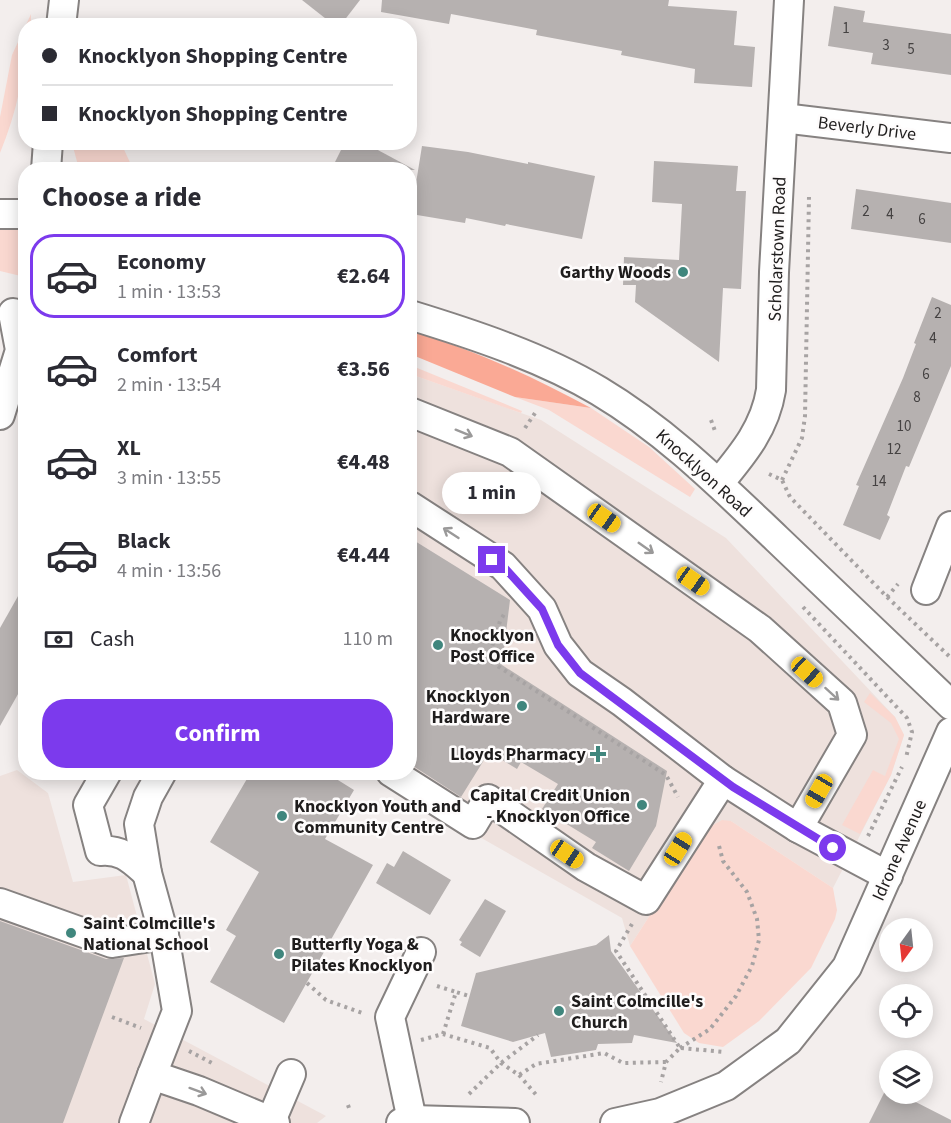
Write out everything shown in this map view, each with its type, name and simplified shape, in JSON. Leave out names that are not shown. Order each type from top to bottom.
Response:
[{"type":"street","points":[[62,18],[64,0]]},
{"type":"street","name":"Scholarstown Road","points":[[719,483],[755,436],[768,407],[771,390],[774,272],[789,0]]},
{"type":"street","name":"Beverly Drive","points":[[783,118],[951,138]]},
{"type":"street","points":[[0,214],[18,214]]},
{"type":"street","points":[[13,313],[18,339]]},
{"type":"street","name":"Knocklyon Road","points":[[417,317],[476,336],[561,370],[655,428],[719,483],[951,705]]},
{"type":"street","points":[[0,415],[18,356]]},
{"type":"street","points":[[417,414],[510,452],[760,629],[842,703],[852,735],[798,828]]},
{"type":"street","points":[[417,511],[503,566],[542,609],[558,645],[580,673],[622,702],[723,780],[798,828],[888,876]]},
{"type":"street","points":[[914,585],[951,526]]},
{"type":"street","name":"Idrone Avenue","points":[[615,1123],[660,1113],[726,1086],[788,1041],[847,967],[951,732]]},
{"type":"street","points":[[102,780],[88,805],[100,851],[114,850],[130,858],[147,873]]},
{"type":"street","points":[[134,1123],[177,1011],[164,935],[147,873],[139,824],[148,797],[158,780]]},
{"type":"street","points":[[404,780],[473,824],[488,800],[586,867],[646,900],[723,780]]},
{"type":"street","points":[[0,903],[112,943],[164,935]]},
{"type":"street","points":[[421,952],[390,1017],[407,1122],[515,1123]]},
{"type":"street","points":[[152,1075],[199,1090],[273,1122],[291,1074]]},
{"type":"path","points":[[782,480],[799,446],[804,416],[809,191]]},
{"type":"path","points":[[454,535],[537,410]]},
{"type":"path","points":[[711,420],[715,431]]},
{"type":"path","points":[[769,474],[782,480],[790,497],[887,597],[951,658]]},
{"type":"path","points":[[791,507],[796,503]]},
{"type":"path","points":[[887,597],[914,585]]},
{"type":"path","points":[[797,600],[907,718],[912,732],[907,757],[867,839]]},
{"type":"path","points":[[488,660],[500,621],[512,601]]},
{"type":"path","points":[[479,654],[666,775],[681,804]]},
{"type":"path","points":[[659,1089],[666,1062],[680,1048],[710,1029],[736,996],[752,966],[759,940],[757,920],[747,892],[723,861],[716,833]]},
{"type":"path","points":[[646,900],[616,951],[680,1048]]},
{"type":"path","points":[[306,983],[327,1000],[348,1009],[390,1017]]},
{"type":"path","points":[[443,1034],[456,992],[469,996]]},
{"type":"path","points":[[112,1017],[144,1030]]},
{"type":"path","points":[[396,1047],[443,1034],[490,1048],[501,1063],[519,1075],[538,1097]]},
{"type":"path","points":[[466,1096],[501,1063],[538,1035]]},
{"type":"path","points":[[680,1048],[726,1052]]},
{"type":"path","points":[[519,1075],[536,1064],[604,1053],[623,1063],[666,1062]]},
{"type":"shaded area","points":[[18,42],[18,95],[0,153],[0,117],[12,55]]},
{"type":"shaded area","points":[[74,150],[124,150],[130,162],[77,162]]},
{"type":"shaded area","points":[[18,229],[18,275],[0,271],[0,230]]},
{"type":"shaded area","points":[[417,333],[457,346],[502,365],[591,408],[515,397],[417,357]]},
{"type":"shaded area","points":[[417,368],[522,411],[521,413],[417,376]]},
{"type":"shaded area","points":[[417,376],[541,420],[726,538],[895,717],[904,735],[891,775],[833,888],[731,821],[705,830],[630,946],[622,918],[379,780],[417,780]]},
{"type":"shaded area","points":[[515,397],[591,408],[649,447],[695,489],[690,497],[549,410]]},
{"type":"shaded area","points":[[870,693],[895,717],[904,735],[891,775],[860,834],[842,825],[873,770],[885,776],[899,739],[891,723],[864,702]]},
{"type":"shaded area","name":"Saint Colmcille's National School","points":[[17,770],[18,780],[30,780],[48,793],[73,882],[126,875],[155,984],[144,1019],[326,1116],[317,1123],[0,1123],[0,776]]},
{"type":"shaded area","points":[[722,820],[731,821],[833,888],[837,910],[835,919],[811,968],[759,1021],[723,1047],[699,1043],[684,1033],[630,946],[705,830]]},
{"type":"building","points":[[302,0],[360,0],[346,18],[325,18]]},
{"type":"building","points":[[382,0],[669,0],[668,6],[737,11],[734,45],[755,47],[752,87],[694,83],[695,69],[621,55],[622,51],[536,35],[537,30],[451,14],[449,24],[381,12]]},
{"type":"building","points":[[834,6],[865,11],[863,22],[951,34],[951,75],[871,64],[873,53],[828,46]]},
{"type":"building","points":[[422,146],[528,164],[528,162],[595,176],[582,239],[466,218],[465,223],[417,215],[417,177]]},
{"type":"building","points":[[341,150],[378,150],[400,162],[335,162]]},
{"type":"building","name":"Garthy Woods","points":[[654,161],[738,166],[736,191],[746,191],[741,289],[723,288],[719,362],[635,302],[636,285],[623,285],[624,257],[679,260],[682,204],[652,202]]},
{"type":"building","points":[[856,189],[951,203],[951,243],[851,229]]},
{"type":"building","points":[[932,297],[951,305],[951,366],[909,467],[906,466],[887,515],[890,517],[880,540],[843,525],[859,486],[856,485],[903,378]]},
{"type":"building","points":[[417,542],[510,600],[502,665],[667,771],[656,826],[629,871],[592,848],[596,842],[542,809],[558,784],[521,762],[517,769],[489,752],[461,797],[417,769]]},
{"type":"building","points":[[18,596],[18,694],[0,726],[0,628]]},
{"type":"building","points":[[246,780],[338,780],[354,790],[325,839],[373,865],[284,1023],[210,982],[236,936],[226,930],[259,872],[210,842]]},
{"type":"building","points":[[403,851],[451,880],[430,915],[376,883],[387,863],[394,867]]},
{"type":"building","points":[[485,899],[506,911],[480,957],[460,945],[462,942],[459,940]]},
{"type":"building","points":[[0,921],[106,959],[124,958],[63,1123],[0,1123]]},
{"type":"building","name":"Saint Colmcille's Church","points":[[609,935],[611,951],[677,1043],[634,1035],[632,1043],[598,1044],[596,1050],[551,1057],[545,1033],[513,1042],[461,1026],[476,973],[596,945]]},
{"type":"building","points":[[879,1103],[920,1104],[951,1120],[951,1123],[869,1123]]},
{"type":"place","name":"Garthy Woods","points":[[683,272]]},
{"type":"place","name":"Knocklyon Post Office","points":[[438,645]]},
{"type":"place","name":"Knocklyon Hardware","points":[[522,706]]},
{"type":"place","name":"Lloyds Pharmacy","points":[[598,754]]},
{"type":"place","name":"Capital Credit Union - Knocklyon Office","points":[[642,805]]},
{"type":"place","name":"Knocklyon Youth and Community Centre","points":[[282,816]]},
{"type":"place","name":"Saint Colmcille's National School","points":[[71,933]]},
{"type":"place","name":"Butterfly Yoga & Pilates Knocklyon","points":[[279,954]]},
{"type":"place","name":"Saint Colmcille's Church","points":[[559,1011]]},
{"type":"route","points":[[492,560],[503,566],[542,609],[558,645],[580,673],[622,702],[733,787],[833,848]]}]
